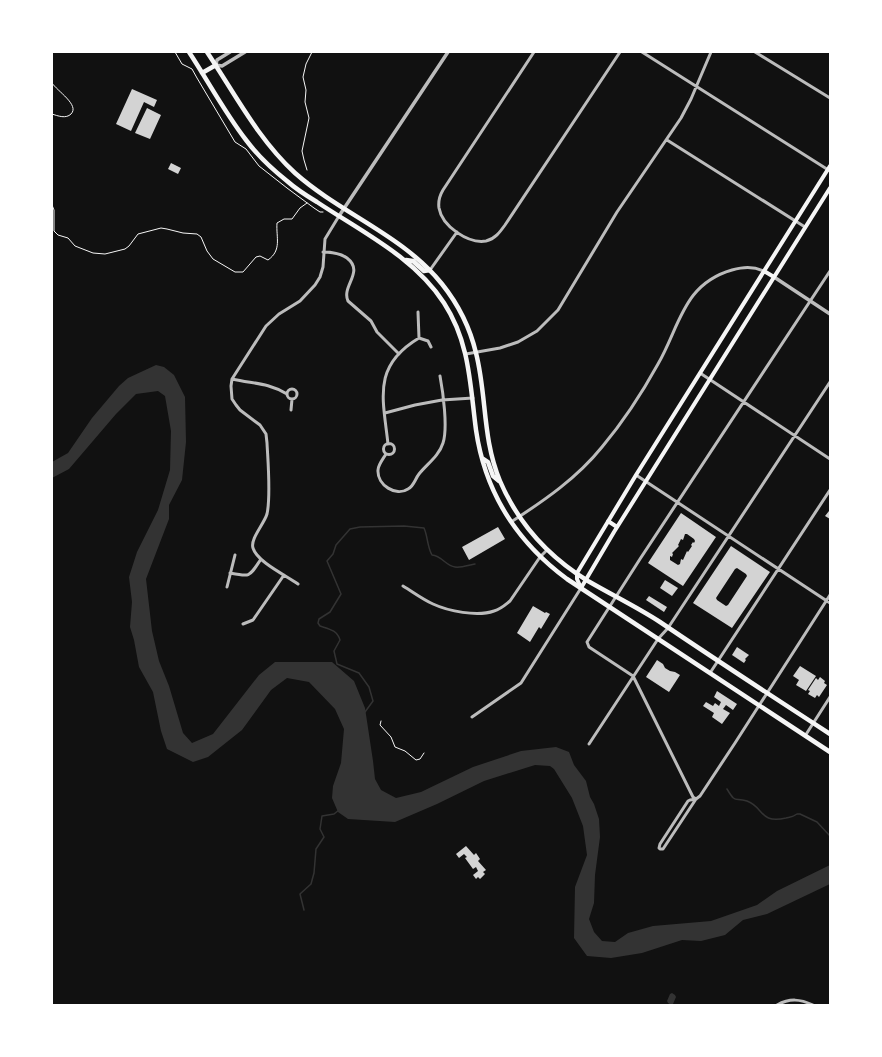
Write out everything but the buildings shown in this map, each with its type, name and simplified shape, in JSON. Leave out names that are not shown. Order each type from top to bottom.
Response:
[{"type":"main road","points":[[189,52],[236,127],[259,156],[288,183],[406,260],[435,290],[454,321],[466,354],[471,375],[476,430],[482,458],[490,482],[498,501],[523,540],[555,570],[581,588],[830,752]]},
{"type":"main road","points":[[207,52],[250,120],[270,147],[296,174],[314,188],[402,245],[430,270],[452,298],[463,317],[476,352],[489,445],[501,482],[519,517],[531,533],[547,550],[577,574],[636,607],[830,734]]},
{"type":"main road","points":[[202,73],[216,65]]},
{"type":"main road","points":[[581,588],[577,579],[577,574],[608,521],[829,169]]},
{"type":"main road","points":[[581,588],[585,579],[709,379],[830,188]]},
{"type":"main road","points":[[406,260],[413,261],[424,271],[430,270]]},
{"type":"main road","points":[[764,271],[774,277]]},
{"type":"main road","points":[[454,321],[463,317]]},
{"type":"main road","points":[[473,398],[483,397]]},
{"type":"main road","points":[[482,458],[488,462],[493,476],[501,482]]},
{"type":"main road","points":[[608,521],[617,527]]},
{"type":"street","points":[[230,52],[217,60],[216,65],[222,66],[245,52]]},
{"type":"street","points":[[298,584],[261,560],[255,553],[252,544],[267,511],[266,434],[260,425],[236,405],[232,399],[232,379],[266,326],[279,314],[300,301],[315,285],[320,277],[323,267],[325,239],[448,52]]},
{"type":"street","points":[[534,52],[439,198],[441,215],[448,224],[457,232],[474,241],[487,241],[498,234],[620,52]]},
{"type":"street","points":[[642,52],[829,169]]},
{"type":"street","points":[[466,354],[500,348],[518,342],[540,328],[558,310],[613,218],[667,140],[686,109],[711,52]]},
{"type":"street","points":[[755,52],[830,98]]},
{"type":"street","points":[[667,140],[805,227]]},
{"type":"street","points":[[430,270],[457,232]]},
{"type":"street","points":[[323,252],[339,253],[353,264],[353,277],[346,292],[348,301],[370,321],[377,332],[399,354]]},
{"type":"street","points":[[511,522],[573,478],[589,463],[619,427],[658,364],[680,316],[695,292],[712,278],[725,272],[751,267],[764,271]]},
{"type":"street","points":[[696,799],[693,797],[633,676],[590,647],[587,643],[830,271]]},
{"type":"street","points":[[774,277],[830,314]]},
{"type":"street","points":[[418,312],[419,338]]},
{"type":"street","points":[[388,444],[383,388],[386,373],[399,354],[412,342],[419,338],[428,341],[431,347]]},
{"type":"street","points":[[700,373],[830,459]]},
{"type":"street","points":[[386,454],[378,468],[379,479],[385,486],[394,491],[401,492],[408,490],[413,486],[425,466],[433,460],[443,444],[445,434],[440,376]]},
{"type":"street","points":[[232,379],[260,383],[279,389],[292,399]]},
{"type":"street","points":[[589,744],[658,639],[668,628],[830,382]]},
{"type":"street","points":[[287,394],[290,390],[293,389],[296,391],[298,394],[297,397],[292,399]]},
{"type":"street","points":[[385,413],[442,400],[473,398]]},
{"type":"street","points":[[291,410],[292,399]]},
{"type":"street","points":[[386,454],[383,451],[383,448],[388,444]]},
{"type":"street","points":[[386,454],[391,454],[394,450],[393,445],[388,444]]},
{"type":"street","points":[[636,475],[830,603]]},
{"type":"street","points":[[710,673],[830,490]]},
{"type":"street","points":[[403,586],[434,604],[447,609],[477,613],[494,612],[504,607],[510,601],[540,557],[547,550]]},
{"type":"street","points":[[227,587],[235,555]]},
{"type":"street","points":[[230,573],[246,576],[251,574],[261,560]]},
{"type":"street","points":[[243,624],[253,620],[284,575]]},
{"type":"street","points":[[472,717],[521,683],[581,588]]},
{"type":"street","points":[[696,799],[688,801],[660,844],[660,849],[663,849],[724,760],[830,594]]},
{"type":"street","points":[[805,736],[830,697]]},
{"type":"street","points":[[671,827],[676,830]]},
{"type":"street","points":[[777,1005],[786,1001],[801,1000],[813,1005]]},
{"type":"path","points":[[175,52],[182,64],[192,69],[202,86]]},
{"type":"path","points":[[307,170],[302,150],[309,118],[305,102],[306,90],[304,77],[306,64],[312,52]]},
{"type":"path","points":[[52,83],[72,104],[73,110],[71,114],[66,117],[52,114]]},
{"type":"path","points":[[52,205],[54,210],[54,231],[58,235],[68,238],[75,246],[93,254],[105,254],[124,249],[129,246],[138,234],[161,228],[183,233],[197,234],[201,237],[207,251],[213,259],[235,272],[243,272],[256,257],[260,256],[268,260],[274,256],[278,241],[276,232],[277,224],[284,220],[292,219],[300,208],[307,203]]},
{"type":"path","points":[[380,721],[380,725],[391,738],[395,747],[405,751],[416,760],[420,759],[424,754]]},
{"type":"shaded area","points":[[156,365],[164,367],[174,375],[185,397],[186,442],[182,480],[169,505],[169,519],[146,579],[152,631],[159,661],[169,686],[183,733],[192,743],[213,734],[259,675],[275,662],[332,662],[354,681],[365,708],[375,779],[381,790],[396,798],[421,792],[473,767],[521,751],[556,747],[569,752],[574,765],[586,781],[590,797],[599,819],[600,837],[595,875],[594,903],[589,919],[594,932],[602,941],[615,942],[628,933],[653,926],[711,921],[757,905],[777,891],[830,865],[830,884],[767,914],[743,920],[725,935],[701,941],[682,940],[642,953],[611,958],[587,956],[574,938],[575,887],[587,855],[583,826],[572,798],[554,769],[550,766],[535,765],[484,781],[437,804],[395,822],[348,819],[338,812],[332,798],[333,786],[341,763],[344,729],[335,709],[309,682],[287,678],[271,690],[242,730],[208,757],[193,762],[167,749],[161,731],[153,692],[139,667],[130,627],[132,602],[129,577],[137,552],[158,510],[170,470],[171,431],[165,396],[158,391],[136,394],[116,414],[69,469],[52,478],[52,462],[68,453],[92,418],[119,386],[128,378]]},
{"type":"shaded area","points":[[672,993],[676,997],[671,1005],[667,1001]]},
{"type":"waterway","points":[[365,712],[373,701],[369,687],[359,673],[337,664],[334,651],[340,640],[339,637],[335,632],[320,626],[318,623],[319,619],[330,612],[341,594],[327,561],[333,554],[336,545],[350,529],[360,527],[404,526],[424,528],[432,555],[439,557],[449,565],[455,567],[475,564]]},
{"type":"waterway","points":[[727,789],[732,797],[747,801],[756,807],[766,817],[777,819],[800,814],[817,822],[830,836]]},
{"type":"waterway","points":[[304,910],[300,894],[311,884],[314,873],[316,849],[324,837],[320,829],[322,816],[334,814],[339,810]]}]
